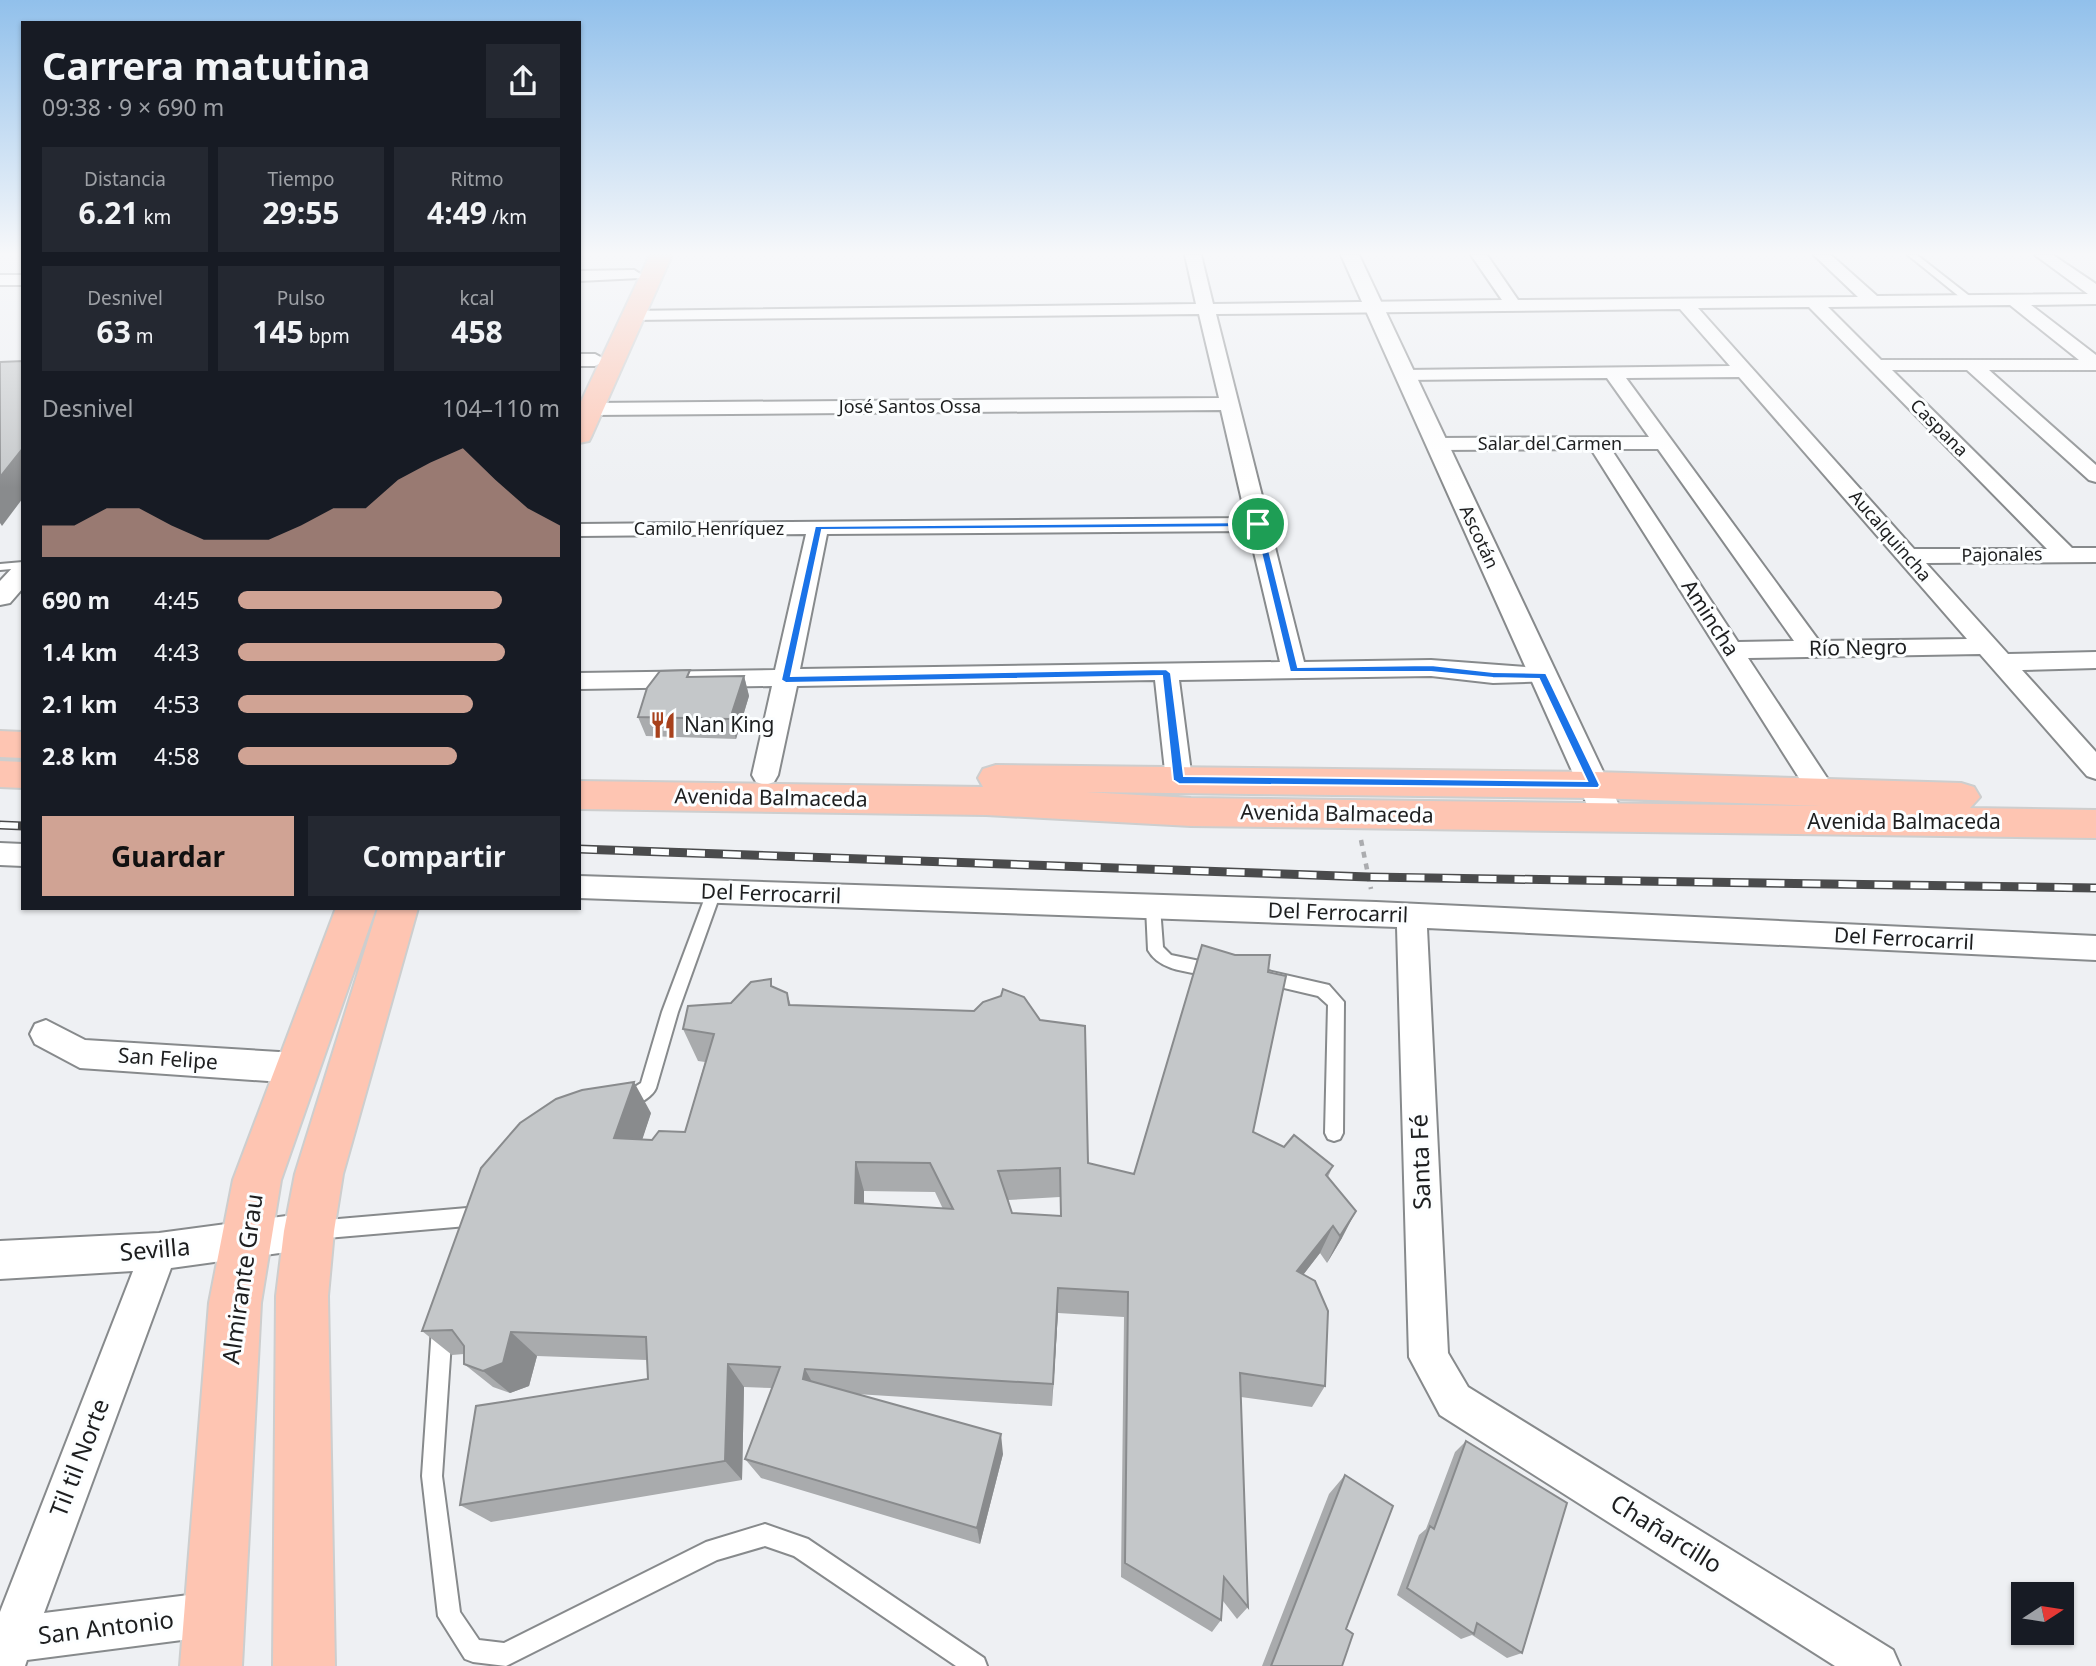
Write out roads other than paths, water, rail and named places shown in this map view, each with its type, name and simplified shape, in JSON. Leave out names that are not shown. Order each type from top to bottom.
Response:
[{"type":"main road","points":[[581,424],[587,360],[602,333]]},
{"type":"main road","points":[[585,401],[622,333]]},
{"type":"main road","points":[[0,744],[21,745]]},
{"type":"main road","name":"Avenida Balmaceda","points":[[581,770],[1179,780],[2096,824]]},
{"type":"main road","points":[[0,774],[21,775]]},
{"type":"main road","name":"Avenida Balmaceda","points":[[581,795],[986,801],[1142,811],[1356,814],[1823,793],[2096,801]]},
{"type":"main road","name":"Almirante Grau","points":[[212,1640],[235,1303],[257,1181],[355,910]]},
{"type":"main road","points":[[304,1666],[302,1296],[309,1231],[320,1174],[397,910]]},
{"type":"street","points":[[1212,333],[1294,670]]},
{"type":"street","name":"Ascotán","points":[[1386,333],[1602,802]]},
{"type":"street","name":"Aucalquincha","points":[[1711,333],[2096,769]]},
{"type":"street","name":"Caspana","points":[[1844,333],[2066,555]]},
{"type":"street","points":[[2056,333],[2096,364]]},
{"type":"street","points":[[1877,365],[2096,364]]},
{"type":"street","points":[[1972,365],[2096,476]]},
{"type":"street","points":[[1405,375],[1745,371]]},
{"type":"street","points":[[1614,373],[1812,649]]},
{"type":"street","name":"José Santos Ossa","points":[[585,401],[1230,404]]},
{"type":"street","name":"Amincha","points":[[1597,443],[1823,793]]},
{"type":"street","name":"Salar del Carmen","points":[[1437,444],[1664,443]]},
{"type":"street","name":"Camilo Henríquez","points":[[581,530],[1258,524]]},
{"type":"street","points":[[765,775],[818,528]]},
{"type":"street","name":"Pajonales","points":[[1908,556],[2096,555]]},
{"type":"street","points":[[0,597],[21,574]]},
{"type":"street","name":"Río Negro","points":[[1730,650],[1812,649],[2096,660]]},
{"type":"street","points":[[581,681],[786,680],[1431,668],[1493,675],[1543,675]]},
{"type":"street","points":[[1166,673],[1179,780]]},
{"type":"street","points":[[0,854],[21,855]]},
{"type":"street","name":"Del Ferrocarril","points":[[581,887],[1376,914],[2096,948]]},
{"type":"street","name":"Santa Fé","points":[[1412,916],[1429,1357],[1454,1401]]},
{"type":"street","name":"San Felipe","points":[[46,1034],[80,1054],[296,1068]]},
{"type":"street","name":"Sevilla","points":[[0,1260],[159,1251],[309,1231]]},
{"type":"street","name":"Til til Norte","points":[[4,1649],[159,1251]]},
{"type":"street","name":"Chañarcillo","points":[[1454,1401],[1877,1666]]},
{"type":"street","name":"San Antonio","points":[[4,1649],[212,1640]]},
{"type":"lane","points":[[0,567],[21,565]]},
{"type":"lane","points":[[606,1109],[619,1105],[648,1088],[670,1013],[713,892]]},
{"type":"lane","points":[[1153,907],[1156,950],[1167,960],[1323,990],[1336,1002],[1334,1133]]},
{"type":"lane","points":[[457,1238],[477,1196]]},
{"type":"lane","points":[[309,1231],[467,1217]]},
{"type":"lane","points":[[443,1312],[432,1476],[449,1616],[473,1651],[505,1655],[714,1550],[765,1535],[800,1547],[976,1666]]},
{"type":"railway","points":[[0,825],[21,826]]},
{"type":"railway","points":[[581,849],[1369,877],[2096,888]]},
{"type":"place","name":"Nan King","points":[[663,725]]}]
